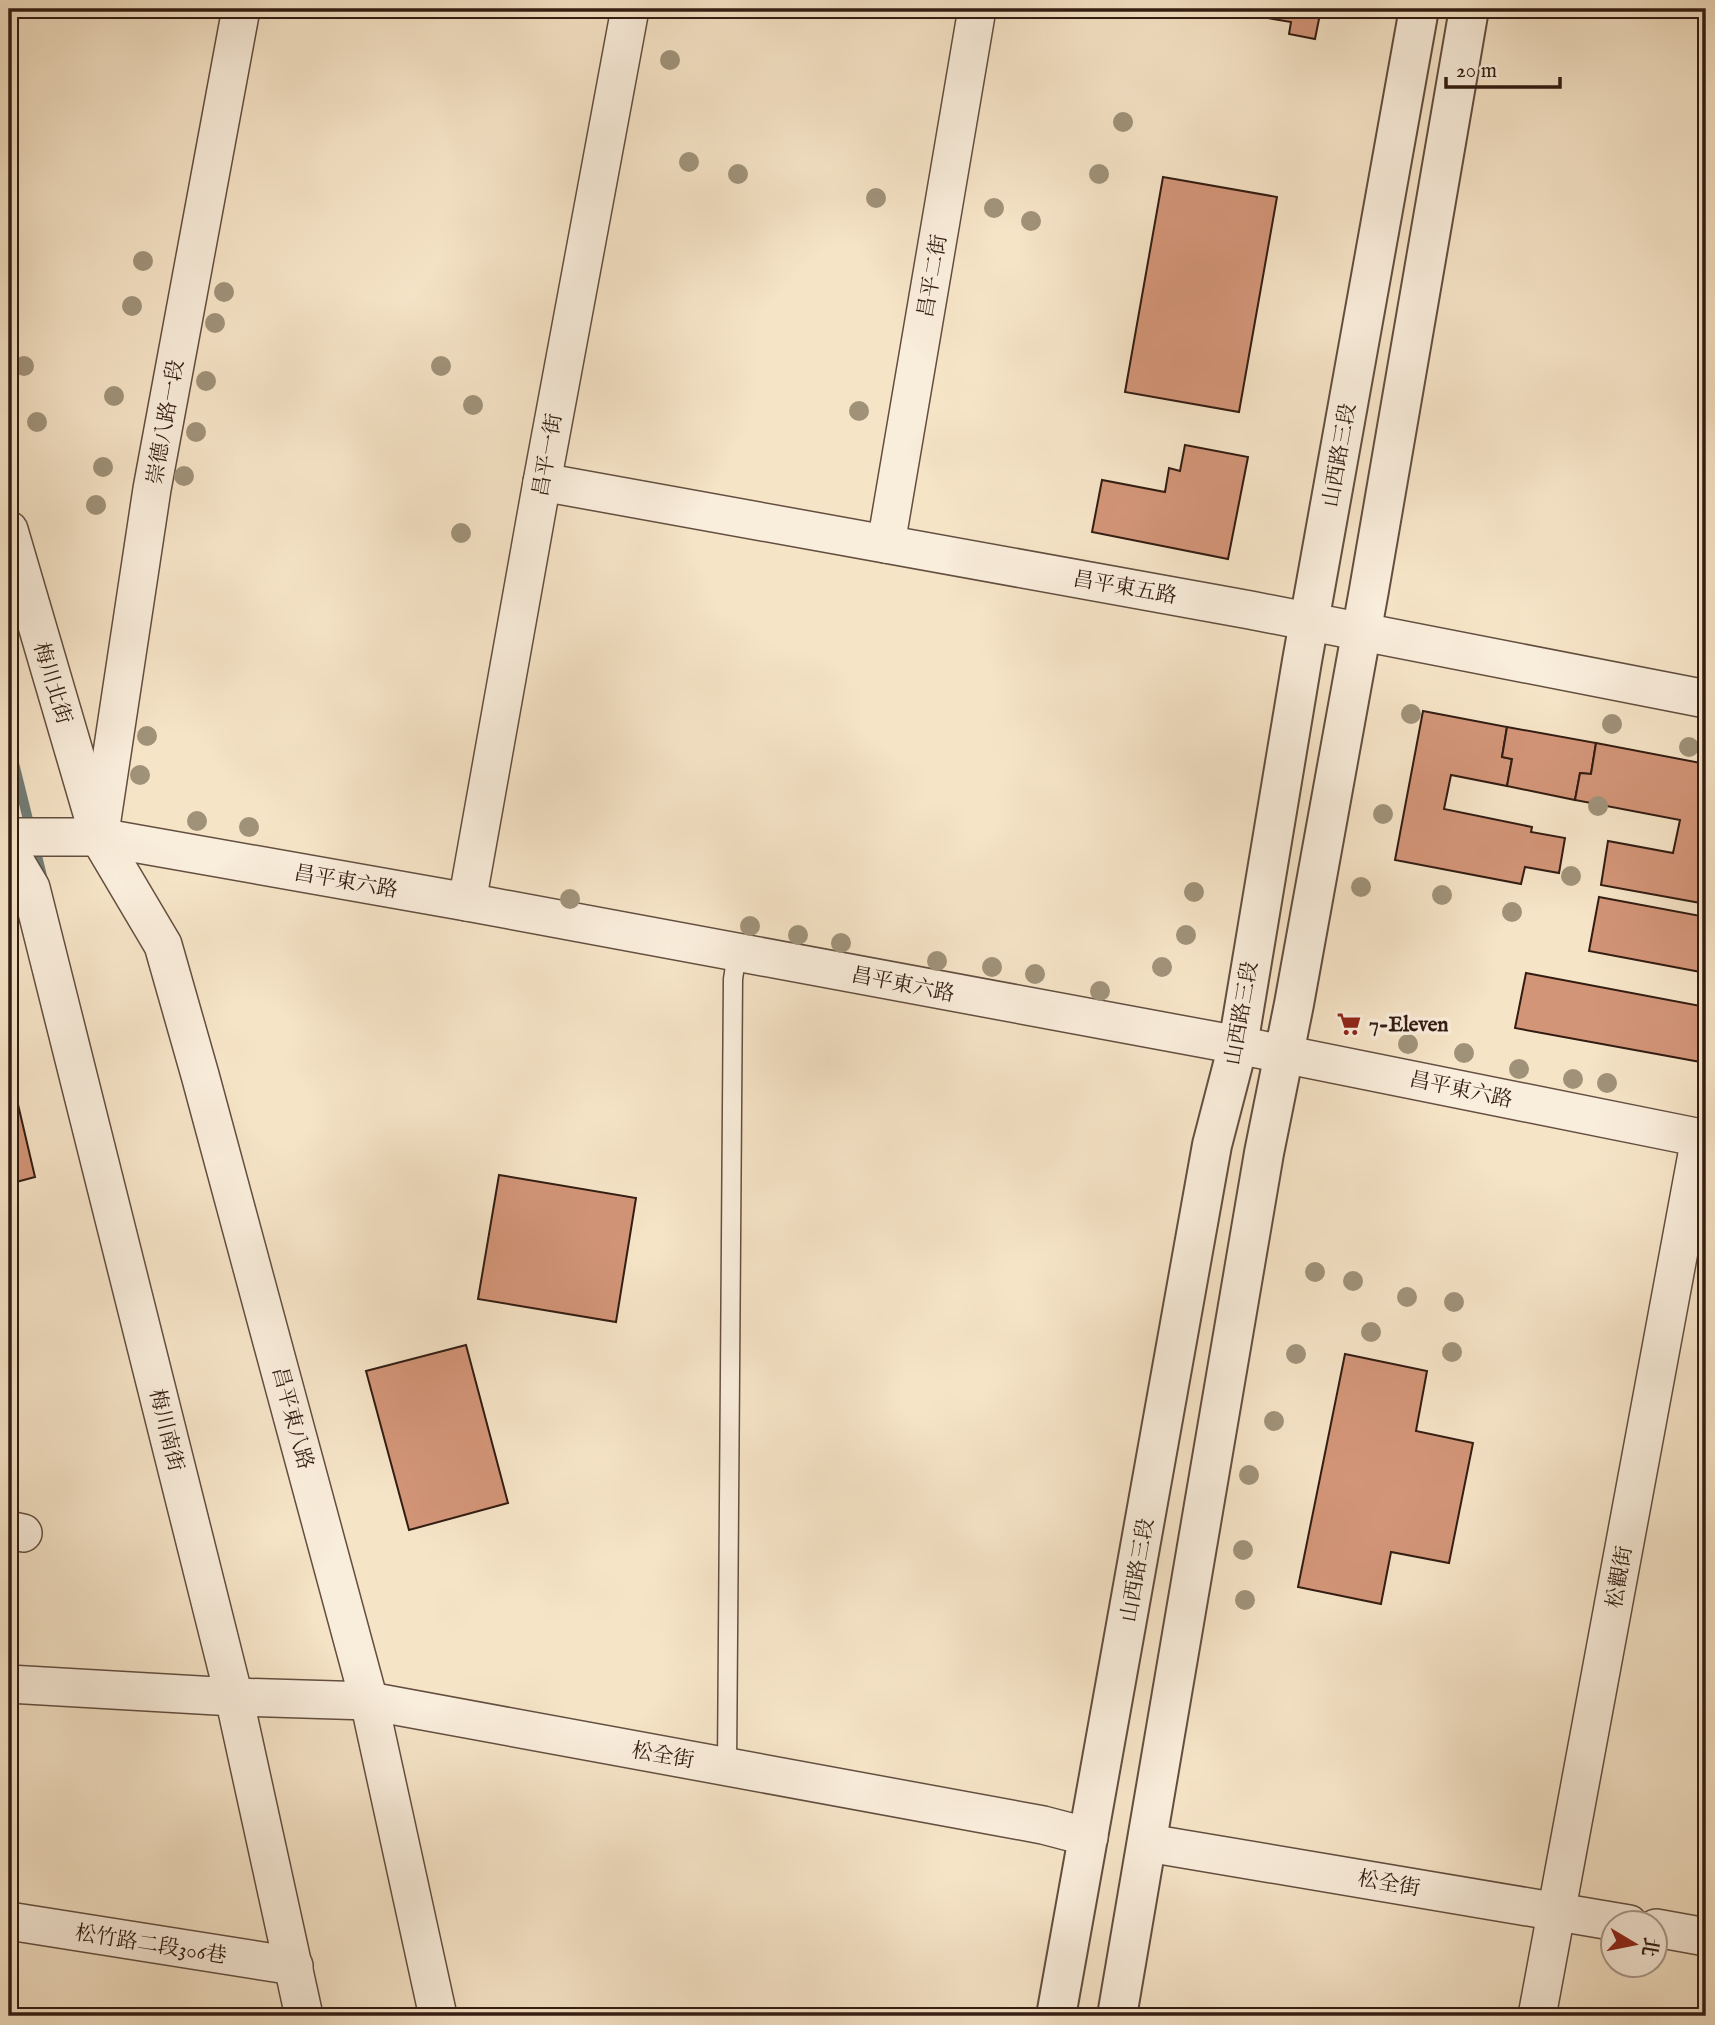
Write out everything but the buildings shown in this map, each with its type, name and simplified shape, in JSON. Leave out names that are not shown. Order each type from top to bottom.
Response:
[{"type":"street","name":"崇德八路一段","points":[[99,837],[152,489],[241,9]]},
{"type":"street","name":"昌平一街","points":[[467,902],[630,9]]},
{"type":"street","name":"昌平二街","points":[[886,544],[977,9]]},
{"type":"street","name":"山西路三段","points":[[1056,2016],[1212,1145],[1238,1045],[1419,9]]},
{"type":"street","points":[[1117,2016],[1264,1153],[1360,631],[1469,9]]},
{"type":"street","name":"昌平東五路","points":[[542,482],[1360,631],[1706,699]]},
{"type":"street","name":"梅川北街","points":[[9,530],[99,837]]},
{"type":"street","name":"昌平東六路","points":[[9,837],[99,837],[467,902],[1238,1045],[1703,1139]]},
{"type":"street","name":"昌平東八路","points":[[99,837],[163,945],[208,1101],[369,1701],[438,2016]]},
{"type":"street","name":"梅川南街","points":[[9,851],[31,888],[234,1697],[304,2016]]},
{"type":"street","name":"松觀街","points":[[1537,2016],[1703,1139]]},
{"type":"street","name":"松全街","points":[[9,1684],[234,1697],[369,1701],[1043,1825],[1089,1837]]},
{"type":"street","name":"松全街","points":[[1148,1843],[1600,1918]]},
{"type":"street","name":"松竹路二段306巷","points":[[9,1921],[294,1966]]},
{"type":"street","points":[[1670,1931],[1706,1937]]},
{"type":"lane","points":[[727,1767],[733,990],[737,953]]},
{"type":"waterway","points":[[9,743],[43,880]]},
{"type":"place","name":"7-Eleven","points":[[1349,1024]]}]
